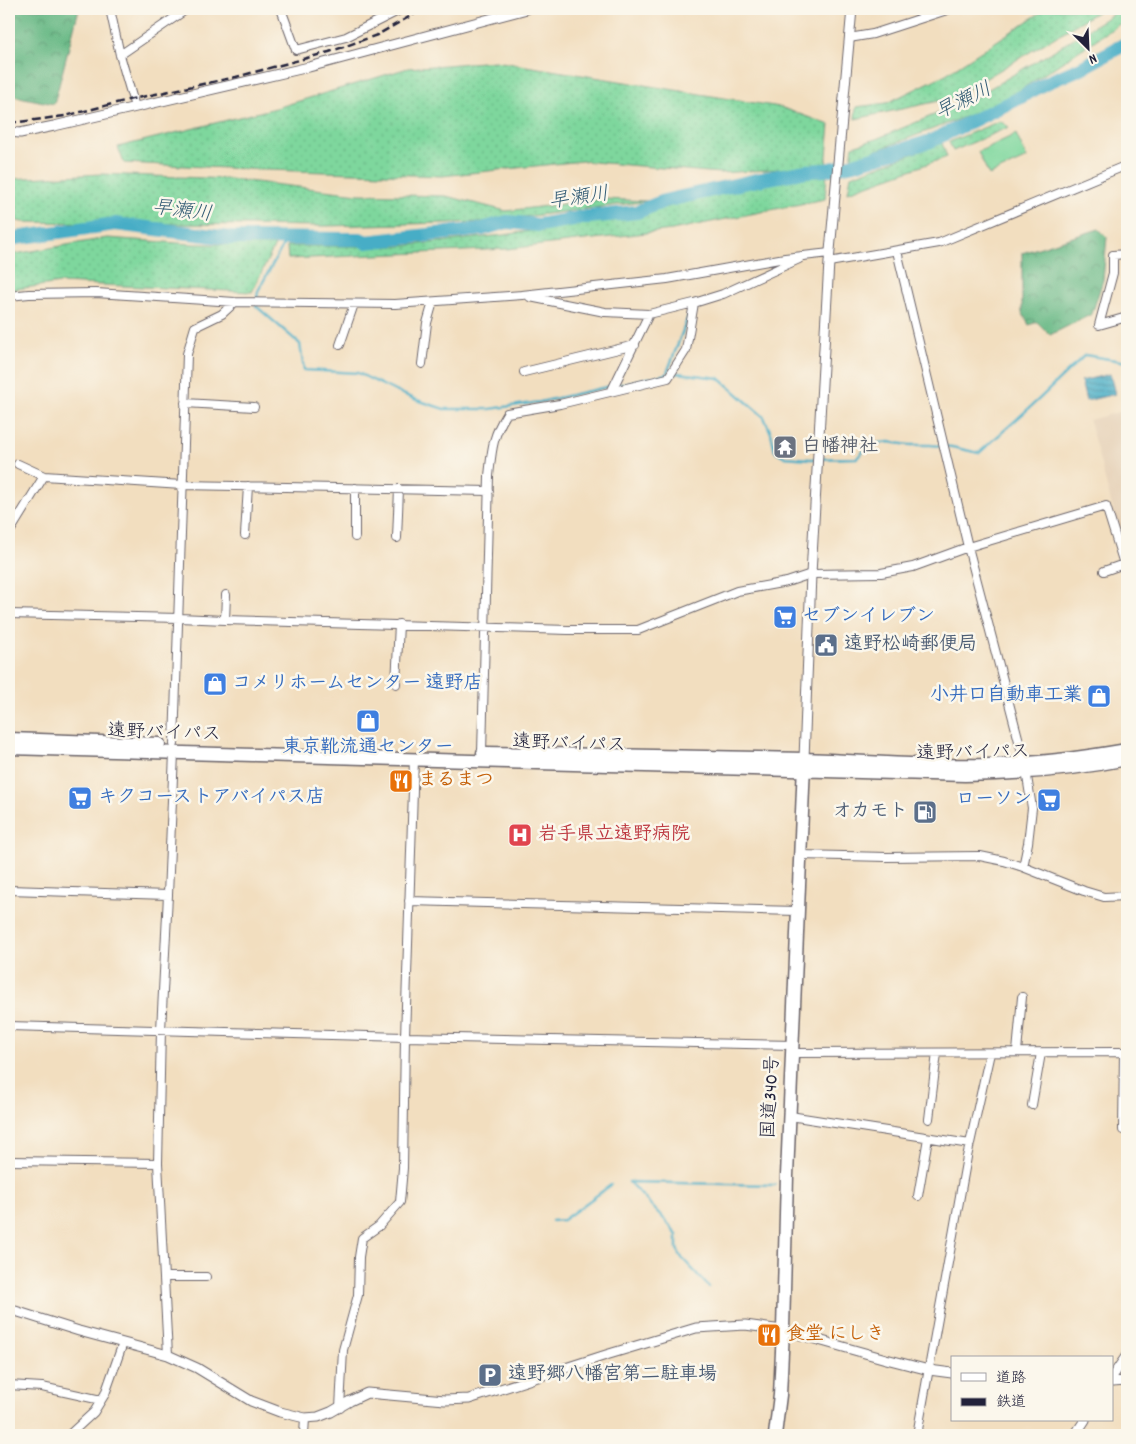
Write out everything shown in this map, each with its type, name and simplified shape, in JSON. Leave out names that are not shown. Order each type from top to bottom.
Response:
[{"type":"highway","name":"遠野バイパス","points":[[9,740],[414,759],[804,765]]},
{"type":"highway","name":"遠野バイパス","points":[[9,748],[482,753],[804,765],[965,775],[1026,768],[1127,750]]},
{"type":"highway","name":"遠野バイパス","points":[[1026,768],[1067,769],[1127,759]]},
{"type":"highway","name":"国道340号","points":[[775,1435],[780,1395],[783,1330],[804,765]]},
{"type":"street","points":[[110,9],[134,107]]},
{"type":"street","points":[[120,55],[187,9]]},
{"type":"street","points":[[281,9],[296,50],[346,37],[402,9]]},
{"type":"street","points":[[9,132],[54,126],[309,67],[527,9]]},
{"type":"street","points":[[804,765],[811,574],[830,254],[852,9]]},
{"type":"street","points":[[849,38],[873,34],[950,9]]},
{"type":"street","points":[[9,296],[96,293],[234,302],[395,304],[522,295],[667,279],[785,258],[898,251],[939,243],[1127,165]]},
{"type":"street","points":[[898,251],[968,548],[1026,768],[1032,808],[1023,867]]},
{"type":"street","points":[[1127,254],[1113,255],[1113,273],[1099,325],[1127,317]]},
{"type":"street","points":[[522,295],[605,312],[649,314],[723,294],[806,256]]},
{"type":"street","points":[[168,1355],[158,1163],[161,1030],[174,749],[188,354],[195,327],[222,314],[234,302]]},
{"type":"street","points":[[422,364],[427,322],[433,302]]},
{"type":"street","points":[[482,753],[489,491],[492,445],[497,429],[507,413],[560,404],[668,378],[686,350],[694,303]]},
{"type":"street","points":[[340,345],[354,304]]},
{"type":"street","points":[[612,390],[649,314]]},
{"type":"street","points":[[524,372],[635,345]]},
{"type":"street","points":[[185,403],[254,407]]},
{"type":"street","points":[[18,464],[44,476],[182,485],[489,491]]},
{"type":"street","points":[[9,533],[44,476]]},
{"type":"street","points":[[245,535],[248,486]]},
{"type":"street","points":[[355,488],[355,537]]},
{"type":"street","points":[[397,538],[400,489]]},
{"type":"street","points":[[9,614],[638,630],[737,591],[787,582],[811,574],[881,573],[913,567],[968,548],[1106,506],[1124,564],[1104,571]]},
{"type":"street","points":[[224,620],[226,594]]},
{"type":"street","points":[[396,684],[399,624]]},
{"type":"street","points":[[340,1408],[343,1350],[358,1294],[359,1257],[362,1238],[379,1226],[400,1202],[403,1168],[405,1036],[414,759]]},
{"type":"street","points":[[800,854],[887,857],[980,856],[1023,867],[1104,897],[1127,896]]},
{"type":"street","points":[[9,890],[168,894]]},
{"type":"street","points":[[409,901],[798,911]]},
{"type":"street","points":[[1017,1052],[1022,997]]},
{"type":"street","points":[[9,1026],[405,1036],[936,1053],[1124,1052],[1122,1130],[1127,1130]]},
{"type":"street","points":[[1032,1105],[1041,1052]]},
{"type":"street","points":[[929,1118],[936,1053]]},
{"type":"street","points":[[917,1435],[970,1144],[990,1053]]},
{"type":"street","points":[[790,1116],[970,1144]]},
{"type":"street","points":[[918,1196],[928,1138]]},
{"type":"street","points":[[9,1161],[158,1163]]},
{"type":"street","points":[[164,1276],[206,1277]]},
{"type":"street","points":[[9,1309],[168,1355],[196,1368],[251,1401],[280,1412],[306,1418],[318,1417],[340,1408],[367,1393],[445,1400],[469,1399],[696,1328],[744,1325],[783,1330],[929,1370],[951,1373]]},
{"type":"street","points":[[70,1435],[94,1412],[102,1400],[123,1343]]},
{"type":"street","points":[[1114,1374],[1127,1355]]},
{"type":"street","points":[[1114,1382],[1127,1381]]},
{"type":"street","points":[[9,1385],[42,1387],[102,1400]]},
{"type":"street","points":[[304,1435],[306,1418]]},
{"type":"street","points":[[1075,1435],[1084,1422]]},
{"type":"shaded area","points":[[1127,410],[1127,561],[1089,420]]},
{"type":"green space","points":[[9,9],[79,9],[54,104],[9,95]]},
{"type":"green space","points":[[1046,9],[1102,9],[953,98],[855,119],[856,107],[887,103],[946,74]]},
{"type":"green space","points":[[1121,9],[1127,9],[1127,19],[999,104],[851,160],[853,146],[876,139],[970,100]]},
{"type":"green space","points":[[495,61],[780,107],[830,125],[826,166],[720,173],[582,161],[442,176],[124,163],[118,147],[276,108],[408,68]]},
{"type":"green space","points":[[1000,121],[1009,127],[953,151],[949,142]]},
{"type":"green space","points":[[1016,134],[1027,158],[989,175],[978,152]]},
{"type":"green space","points":[[942,143],[947,157],[848,192],[851,176]]},
{"type":"green space","points":[[827,173],[825,199],[672,230],[507,249],[288,259],[287,246],[400,246],[504,235],[638,214],[752,184]]},
{"type":"green space","points":[[101,174],[230,179],[358,194],[446,196],[506,211],[604,199],[648,201],[484,222],[325,226],[22,222],[9,219],[9,179]]},
{"type":"green space","points":[[1099,229],[1107,237],[1103,280],[1092,314],[1050,335],[1037,322],[1029,325],[1022,312],[1022,253]]},
{"type":"green space","points":[[107,238],[192,244],[275,245],[252,292],[60,283],[9,290],[9,255]]},
{"type":"water","points":[[1110,374],[1115,394],[1086,401],[1081,381]]},
{"type":"waterway","name":"早瀬川","points":[[9,239],[115,224],[230,238],[360,239],[366,242],[482,229],[507,222],[539,225],[579,218],[637,212],[664,201],[752,181],[854,164],[931,141],[1046,83],[1081,68],[1127,43]]},
{"type":"waterway","points":[[287,238],[258,291],[256,306],[300,344],[304,370],[358,373],[393,390],[444,409],[490,409],[540,402],[611,386]]},
{"type":"waterway","points":[[667,373],[688,317]]},
{"type":"waterway","points":[[673,374],[719,378],[764,417],[771,433],[775,451],[785,457],[810,459],[857,458],[870,444],[889,442],[952,447],[979,453],[1085,355],[1127,362]]},
{"type":"waterway","points":[[616,385],[667,374]]},
{"type":"waterway","points":[[709,1287],[682,1258],[677,1249],[677,1235],[629,1182],[775,1185]]},
{"type":"waterway","points":[[552,1221],[563,1220],[611,1185]]},
{"type":"waterway","points":[[1068,1435],[1077,1422]]},
{"type":"railway","points":[[9,122],[65,116],[132,99],[236,77],[329,52],[377,35],[423,9]]},
{"type":"place","name":"白幡神社","points":[[785,447]]},
{"type":"place","name":"セブンイレブン","points":[[785,617]]},
{"type":"place","name":"遠野松崎郵便局","points":[[826,645]]},
{"type":"place","name":"コメリホームセンター 遠野店","points":[[215,684]]},
{"type":"place","name":"小井口自動車工業","points":[[1099,696]]},
{"type":"place","name":"東京靴流通センター","points":[[368,721]]},
{"type":"place","name":"まるまつ","points":[[401,781]]},
{"type":"place","name":"キクコーストアバイパス店","points":[[80,798]]},
{"type":"place","name":"ローソン","points":[[1049,800]]},
{"type":"place","name":"オカモト","points":[[925,812]]},
{"type":"place","name":"岩手県立遠野病院","points":[[520,835]]},
{"type":"place","name":"食堂 にしき","points":[[769,1335]]},
{"type":"place","name":"遠野郷八幡宮第二駐車場","points":[[490,1375]]}]
